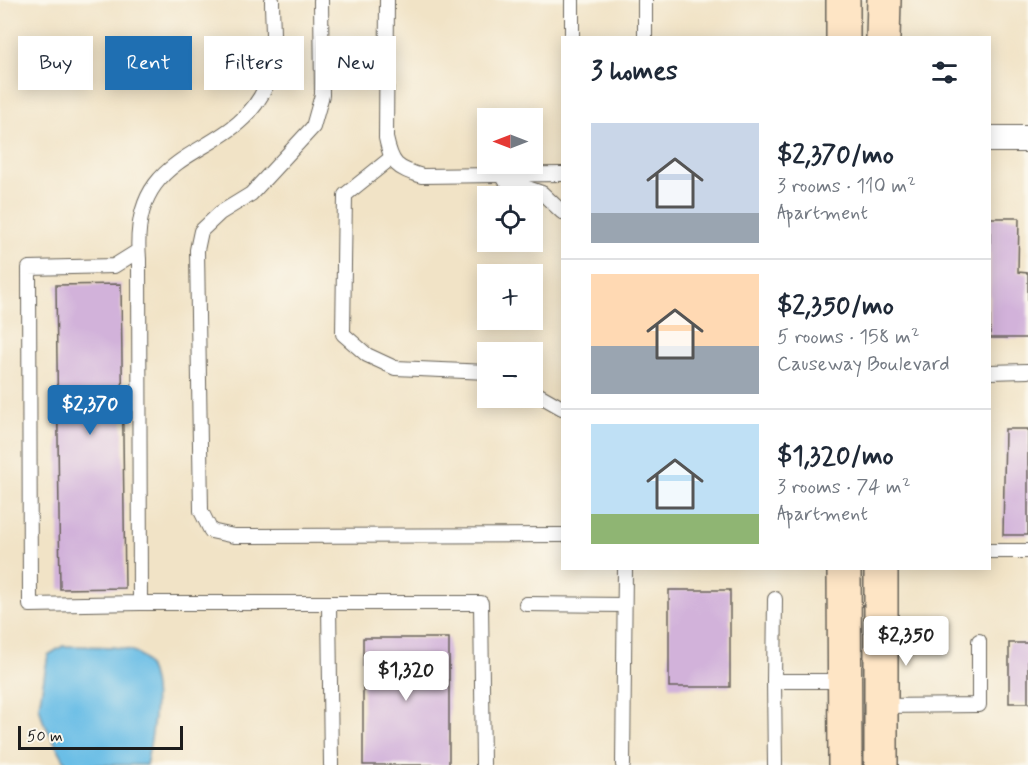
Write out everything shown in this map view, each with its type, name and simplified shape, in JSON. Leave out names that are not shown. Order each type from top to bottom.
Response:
[{"type":"main road","points":[[843,0],[843,36]]},
{"type":"main road","points":[[883,36],[884,0]]},
{"type":"main road","points":[[844,570],[845,765]]},
{"type":"main road","points":[[864,570],[868,612],[881,652]]},
{"type":"main road","points":[[881,570],[881,765]]},
{"type":"main road","points":[[845,681],[856,717],[860,765]]},
{"type":"street","points":[[991,139],[1028,139]]},
{"type":"lane","points":[[140,603],[138,251],[136,233],[147,200],[161,176],[171,165],[213,141],[243,118],[266,87],[272,70],[272,0]]},
{"type":"lane","points":[[321,0],[322,95],[313,127],[251,194],[220,213],[201,231],[197,250],[201,512],[211,531],[234,536],[561,535]]},
{"type":"lane","points":[[387,0],[386,138],[391,158],[400,169],[422,176],[561,174]]},
{"type":"lane","points":[[572,0],[572,36]]},
{"type":"lane","points":[[645,0],[645,36]]},
{"type":"lane","points":[[391,158],[345,195],[343,334],[367,355],[395,368],[477,372]]},
{"type":"lane","points":[[481,175],[519,183],[542,193],[561,211]]},
{"type":"lane","points":[[138,251],[114,266],[29,268],[30,605],[481,603],[483,765]]},
{"type":"lane","points":[[991,372],[1028,371]]},
{"type":"lane","points":[[543,397],[561,407]]},
{"type":"lane","points":[[991,550],[1028,551]]},
{"type":"lane","points":[[623,765],[625,570]]},
{"type":"lane","points":[[775,599],[775,765]]},
{"type":"lane","points":[[526,604],[624,605]]},
{"type":"lane","points":[[329,605],[331,765]]},
{"type":"lane","points":[[881,706],[979,705],[979,641]]},
{"type":"lane","points":[[774,681],[845,681]]},
{"type":"water","points":[[63,646],[122,648],[137,653],[146,662],[151,675],[155,706],[146,765],[67,765],[43,721],[39,706],[48,655]]},
{"type":"building","points":[[991,218],[1019,218],[1018,272],[1028,273],[1028,338],[991,338]]},
{"type":"building","points":[[121,284],[125,588],[60,589],[56,285]]},
{"type":"building","points":[[1005,429],[1028,429],[1028,535],[1003,535]]},
{"type":"building","points":[[669,590],[730,590],[730,687],[669,687]]},
{"type":"building","points":[[363,638],[449,638],[449,765],[363,765]]},
{"type":"building","points":[[1009,643],[1028,643],[1028,703],[1009,703]]}]
